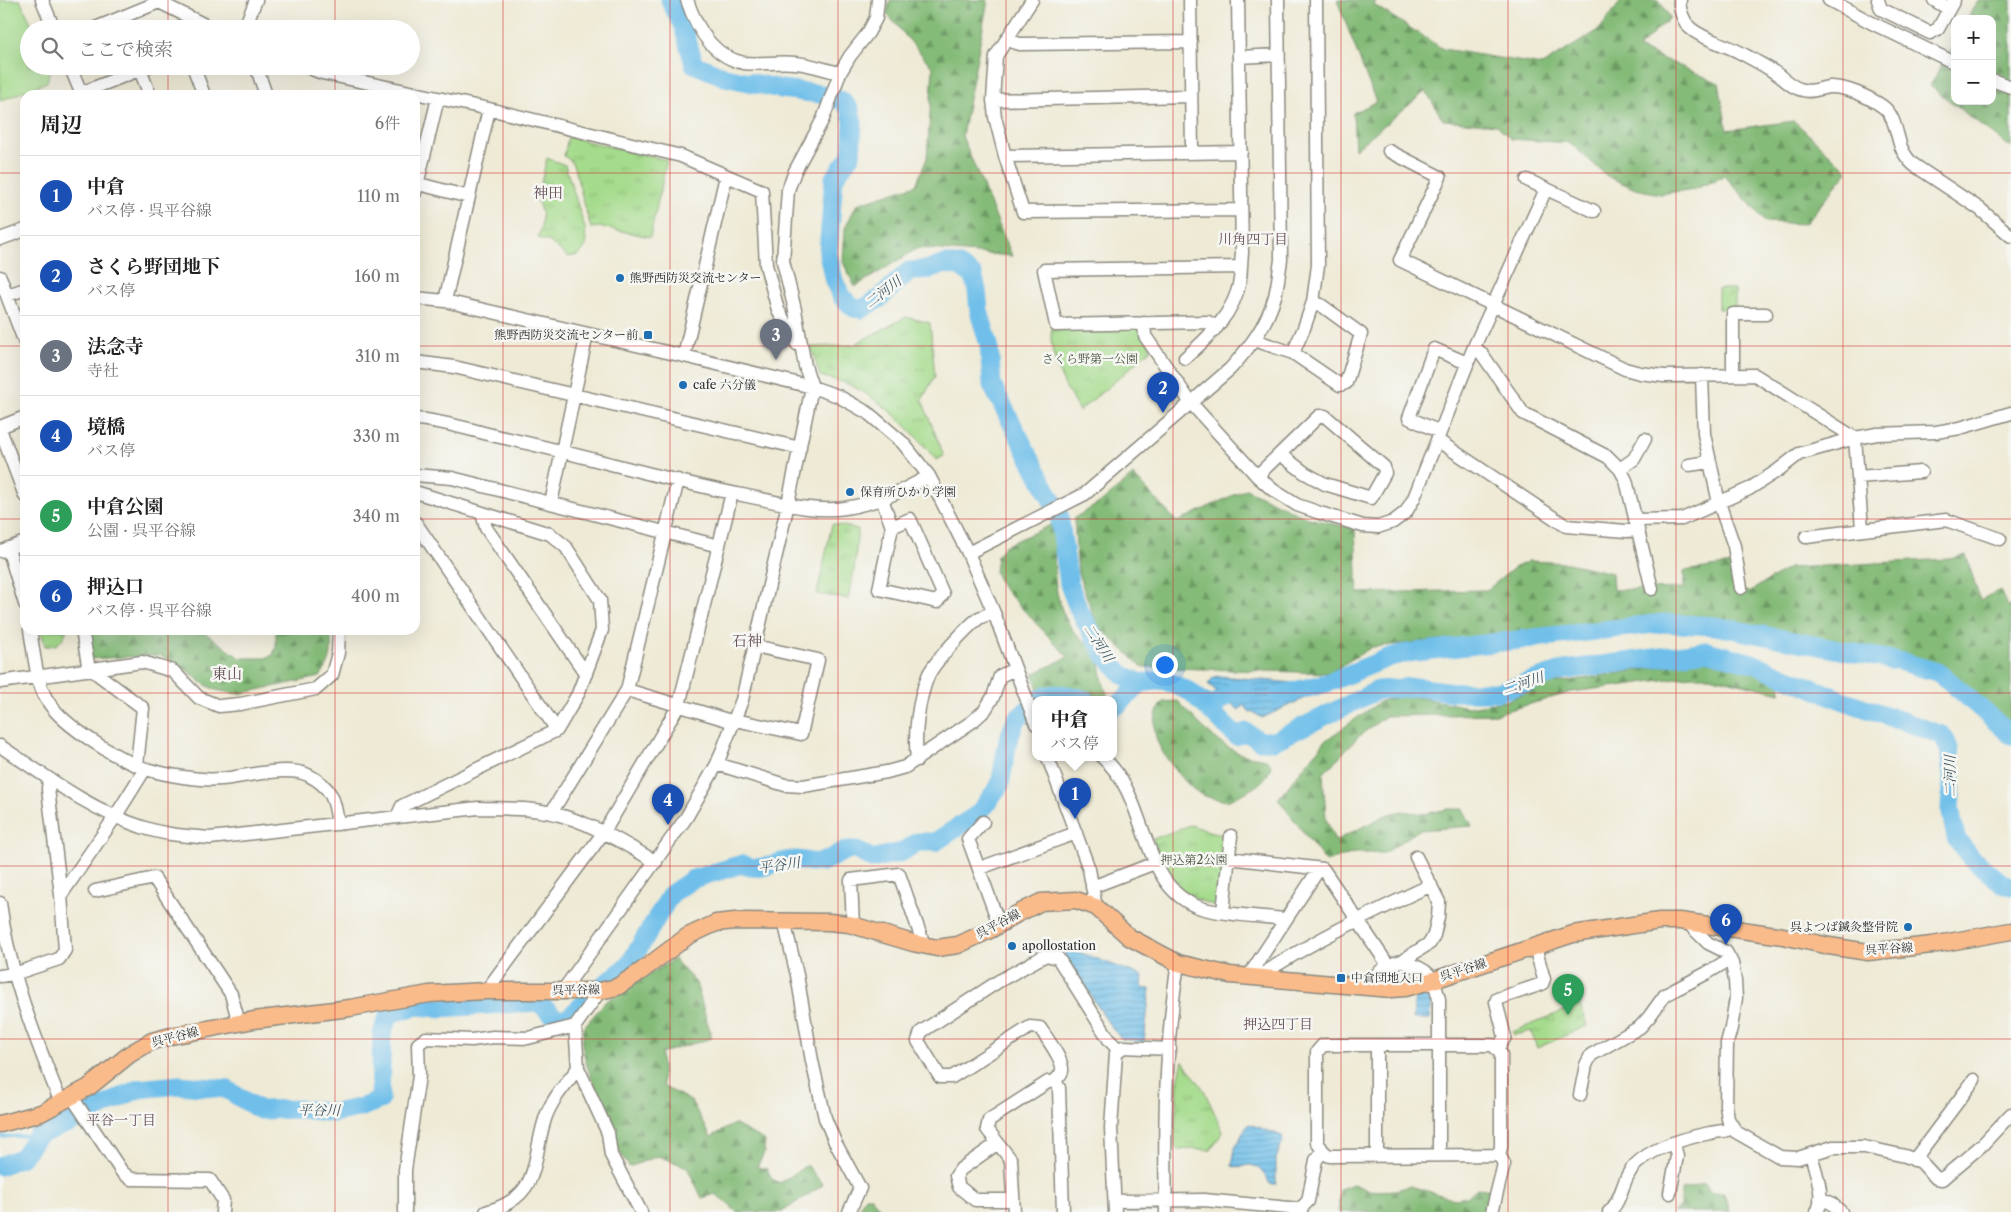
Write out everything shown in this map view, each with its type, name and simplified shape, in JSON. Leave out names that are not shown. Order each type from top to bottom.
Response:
[{"type":"main road","name":"呉平谷線","points":[[0,1124],[71,1103],[130,1054],[152,1041],[239,1023],[350,1008],[429,994],[486,991],[600,991],[617,987],[688,936],[716,923],[735,921],[829,922],[853,926],[937,948],[958,945],[1041,902],[1076,900],[1096,907],[1129,937],[1178,963],[1204,970],[1253,977],[1391,990],[1434,980],[1583,932],[1660,921],[1687,922],[1783,936],[1868,952],[1932,945],[2011,931]]},
{"type":"street","points":[[42,0],[50,20]]},
{"type":"street","points":[[248,20],[256,0]]},
{"type":"street","points":[[687,0],[692,16],[713,48],[725,55],[744,63],[795,63],[838,79]]},
{"type":"street","points":[[564,990],[686,818],[717,764],[735,721],[788,504],[812,387],[802,352],[795,310],[783,261],[788,190],[795,171],[823,119],[838,79],[850,56],[868,33],[876,18],[878,0]]},
{"type":"street","points":[[1032,0],[996,56],[993,100],[995,117],[1005,156],[1023,212],[1242,210]]},
{"type":"street","points":[[1190,0],[1192,152]]},
{"type":"street","points":[[1185,358],[1217,327],[1230,308],[1240,281],[1242,210],[1238,0]]},
{"type":"street","points":[[968,553],[1085,494],[1230,369],[1263,326],[1275,296],[1280,260],[1278,0]]},
{"type":"street","points":[[1293,354],[1313,302],[1318,265],[1316,0]]},
{"type":"street","points":[[1680,0],[1682,16],[1689,27],[1740,52],[1776,73],[1794,87],[1804,91],[1830,87],[1844,89],[1884,107],[1892,117],[1903,152],[1914,165],[1980,210],[2011,236]]},
{"type":"street","points":[[1829,0],[1872,23],[1951,60]]},
{"type":"street","points":[[1878,0],[1881,9],[1930,33],[1938,29],[1952,5],[1934,0]]},
{"type":"street","points":[[114,20],[157,1],[195,20]]},
{"type":"street","points":[[1007,40],[1020,44],[1191,42]]},
{"type":"street","points":[[1239,57],[1278,55]]},
{"type":"street","points":[[74,75],[80,90]]},
{"type":"street","points":[[92,90],[128,75]]},
{"type":"street","points":[[146,75],[149,90]]},
{"type":"street","points":[[196,75],[202,90]]},
{"type":"street","points":[[259,75],[264,90]]},
{"type":"street","points":[[335,75],[402,90]]},
{"type":"street","points":[[1996,81],[2011,87]]},
{"type":"street","points":[[420,94],[680,156],[762,191],[766,266],[778,310],[802,352]]},
{"type":"street","points":[[993,100],[1191,96]]},
{"type":"street","points":[[420,171],[438,98]]},
{"type":"street","points":[[445,301],[489,109]]},
{"type":"street","points":[[1389,151],[1440,177],[1400,260],[1625,369],[1664,376],[1755,375],[1855,438]]},
{"type":"street","points":[[1005,156],[1241,152]]},
{"type":"street","points":[[684,356],[726,176]]},
{"type":"street","points":[[1528,180],[1594,211]]},
{"type":"street","points":[[420,188],[469,197]]},
{"type":"street","points":[[1144,323],[1145,336],[1191,403],[1256,476],[1272,490],[1296,505],[1363,526],[1378,527],[1393,522],[1406,512],[1414,498],[1474,347],[1546,189]]},
{"type":"street","points":[[0,239],[20,232]]},
{"type":"street","points":[[1217,327],[1208,322],[1056,325],[1044,270],[1240,267]]},
{"type":"street","points":[[0,277],[20,329]]},
{"type":"street","points":[[8,296],[20,291]]},
{"type":"street","points":[[420,298],[445,301],[812,387],[838,396],[868,413],[904,443],[929,476],[968,553],[994,613],[1032,712]]},
{"type":"street","points":[[1254,340],[1293,354],[1340,385],[1346,383],[1362,334],[1321,305],[1313,302]]},
{"type":"street","points":[[1733,375],[1733,314],[1766,314]]},
{"type":"street","points":[[551,503],[587,334]]},
{"type":"street","points":[[1474,347],[1482,354],[1523,413],[1608,457],[1620,468],[1626,480],[1652,589]]},
{"type":"street","points":[[1468,363],[1434,349],[1409,418],[1439,436],[1566,526],[1626,531],[1637,525],[1682,519],[1749,489],[1799,454],[1855,438],[1878,434],[1936,432],[1960,428],[2011,412]]},
{"type":"street","points":[[420,363],[454,367],[800,448]]},
{"type":"street","points":[[1702,375],[1704,434],[1719,503],[1734,546],[1742,588]]},
{"type":"street","points":[[1256,476],[1319,416],[1325,416],[1384,467],[1385,473],[1371,498],[1325,484],[1305,473],[1280,454]]},
{"type":"street","points":[[20,419],[0,428],[20,478]]},
{"type":"street","points":[[420,420],[562,450],[732,493],[822,509],[843,508],[882,499],[898,494],[929,476]]},
{"type":"street","points":[[1855,438],[1862,529]]},
{"type":"street","points":[[1620,468],[1634,460],[1645,439]]},
{"type":"street","points":[[1689,465],[1710,462]]},
{"type":"street","points":[[1858,477],[1921,472]]},
{"type":"street","points":[[420,475],[452,478],[719,546]]},
{"type":"street","points":[[551,813],[627,690],[678,480]]},
{"type":"street","points":[[486,991],[604,832],[679,705],[732,493]]},
{"type":"street","points":[[397,817],[402,806],[556,730],[578,694],[602,630],[600,600],[566,547],[550,534],[420,494]]},
{"type":"street","points":[[882,499],[892,527],[879,589],[937,602],[943,594],[910,520],[892,527]]},
{"type":"street","points":[[482,513],[486,528],[586,674]]},
{"type":"street","points":[[1806,537],[1946,520],[2000,539]]},
{"type":"street","points":[[420,529],[556,730]]},
{"type":"street","points":[[20,544],[4,550],[20,591]]},
{"type":"street","points":[[916,760],[915,747],[920,708],[928,676],[936,664],[980,618],[994,613]]},
{"type":"street","points":[[31,635],[38,677],[48,702],[63,720],[91,739],[141,767],[177,776],[219,779],[287,771],[307,775],[324,786],[334,798],[338,824]]},
{"type":"street","points":[[61,895],[115,818],[141,767],[143,708],[91,670],[83,635]]},
{"type":"street","points":[[0,682],[142,662],[173,671],[199,698],[219,706],[240,704],[316,689],[332,675],[338,653],[339,635]]},
{"type":"street","points":[[627,690],[735,721],[800,734],[818,660],[754,646]]},
{"type":"street","points":[[717,764],[785,785],[803,786],[887,772],[905,767],[974,721],[985,710],[993,697],[1000,676],[1015,669]]},
{"type":"street","points":[[0,746],[49,779],[115,818],[142,828],[170,835],[210,838],[478,808],[516,809],[551,813],[604,832],[656,862]]},
{"type":"street","points":[[1049,761],[1089,870],[1096,907]]},
{"type":"street","points":[[1106,761],[1132,799],[1155,863],[1167,884],[1186,900],[1202,908],[1285,919]]},
{"type":"street","points":[[0,976],[14,974],[60,959],[65,950],[61,895],[48,789],[49,779]]},
{"type":"street","points":[[983,822],[968,839],[999,924]]},
{"type":"street","points":[[980,868],[1076,833]]},
{"type":"street","points":[[1223,912],[1231,836]]},
{"type":"street","points":[[1363,988],[1367,982],[1388,965],[1402,961],[1430,943],[1434,935],[1439,902],[1416,857]]},
{"type":"street","points":[[1229,858],[1323,869],[1388,965]]},
{"type":"street","points":[[1092,887],[1155,863]]},
{"type":"street","points":[[1253,977],[1285,919],[1319,869]]},
{"type":"street","points":[[853,926],[851,880],[899,874],[924,946]]},
{"type":"street","points":[[95,891],[154,878],[231,994],[239,1023]]},
{"type":"street","points":[[1253,977],[1358,920],[1431,885]]},
{"type":"street","points":[[0,903],[3,927],[26,1015],[71,1103],[89,1122],[122,1172],[131,1179],[210,1180],[223,1200],[222,1212]]},
{"type":"street","points":[[784,921],[797,975],[812,1061],[825,1118],[835,1142],[860,1188],[849,1212]]},
{"type":"street","points":[[1687,922],[1708,943],[1726,952],[1730,959],[1736,998],[1727,1043],[1726,1105],[1728,1120],[1732,1128],[1744,1137],[1780,1157],[1798,1158],[1833,1147],[1864,1147],[1921,1162],[1936,1178],[1942,1179],[1982,1145],[2011,1114]]},
{"type":"street","points":[[1497,1049],[1505,1037],[1496,1002],[1497,999],[1542,984],[1544,979],[1535,947]]},
{"type":"street","points":[[998,1143],[961,1169],[956,1176],[958,1187],[975,1200],[1013,1206],[1011,1160],[998,1143],[987,1129],[989,1120],[1048,1082],[1055,1081],[1062,1070],[1056,1053],[1040,1028],[1030,1028],[952,1078],[940,1077],[918,1042],[921,1032],[999,980],[1046,955],[1058,958],[1110,1041],[1119,1050]]},
{"type":"street","points":[[1580,1095],[1586,1066],[1591,1055],[1640,1027],[1650,1018],[1665,995],[1708,973],[1730,959]]},
{"type":"street","points":[[1402,961],[1428,973],[1434,980],[1439,999],[1439,1154]]},
{"type":"street","points":[[1166,1206],[1166,1098],[1178,963]]},
{"type":"street","points":[[600,991],[575,1026],[578,1068],[608,1133],[611,1155],[641,1212]]},
{"type":"street","points":[[405,1212],[405,1170],[420,1076],[418,1044],[421,1040],[426,1038],[472,1040],[493,1037],[528,1038],[575,1026]]},
{"type":"street","points":[[1492,1212],[1504,1164],[1499,1155],[1501,1147],[1501,1054],[1493,1045],[1323,1045],[1317,1052],[1317,1142],[1323,1152],[1329,1156],[1499,1155]]},
{"type":"street","points":[[1377,1046],[1377,1155]]},
{"type":"street","points":[[1170,1049],[1124,1047],[1116,1053],[1112,1128],[1115,1207],[1204,1206],[1300,1211],[1308,1201],[1316,1160],[1323,1152]]},
{"type":"street","points":[[486,1212],[506,1208],[520,1195],[534,1172],[545,1118],[555,1099],[578,1068]]},
{"type":"street","points":[[1914,1160],[1974,1080]]},
{"type":"street","points":[[1055,1081],[1059,1088],[1063,1212]]},
{"type":"street","points":[[1609,1212],[1615,1207],[1633,1165],[1660,1149],[1732,1128]]},
{"type":"street","points":[[1670,1193],[1677,1156],[1674,1144]]},
{"type":"street","points":[[1811,1154],[1820,1198],[1817,1212]]},
{"type":"street","points":[[1820,1198],[1831,1203],[1841,1212]]},
{"type":"green space","points":[[0,0],[20,0],[30,20],[20,20],[20,75],[49,75],[47,82],[27,90],[20,90],[20,93],[0,101]]},
{"type":"green space","points":[[890,0],[988,0],[962,136],[1012,256],[918,248],[855,287],[843,262],[845,228],[857,204],[916,185],[927,158],[933,68],[887,14]]},
{"type":"green space","points":[[1337,0],[1376,0],[1374,5],[1443,49],[1542,65],[1599,30],[1622,0],[1659,0],[1670,18],[1638,48],[1719,83],[1727,130],[1794,121],[1848,171],[1805,224],[1766,222],[1725,176],[1695,189],[1660,194],[1635,189],[1607,176],[1570,143],[1511,139],[1497,125],[1443,120],[1426,91],[1355,149],[1353,113],[1376,102]]},
{"type":"green space","points":[[1978,0],[2011,0],[2011,148],[1955,105],[1996,105],[1996,15],[1969,15]]},
{"type":"green space","points":[[1951,49],[1951,102],[1930,86]]},
{"type":"green space","points":[[568,137],[667,160],[650,237],[601,227],[591,228],[574,167],[571,161],[564,156]]},
{"type":"green space","points":[[547,158],[565,165],[585,228],[586,246],[579,255],[568,257],[550,242],[538,238],[542,215],[537,199]]},
{"type":"green space","points":[[1718,289],[1735,289],[1735,309],[1718,309]]},
{"type":"green space","points":[[906,317],[930,323],[935,376],[922,400],[944,456],[936,460],[897,418],[875,400],[850,385],[820,376],[811,347],[853,345]]},
{"type":"green space","name":"さくら野第一公園","points":[[1143,325],[1151,349],[1079,411],[1058,371],[1052,349],[1052,327]]},
{"type":"green space","points":[[1133,475],[1177,522],[1246,489],[1305,517],[1355,529],[1358,593],[1487,590],[1514,568],[1529,561],[1568,563],[1612,573],[1613,590],[1684,588],[1684,571],[1733,564],[1738,590],[1749,592],[1789,568],[1949,559],[1966,555],[1980,600],[2000,590],[2007,606],[2011,605],[2011,727],[1948,670],[1700,618],[1646,619],[1372,647],[1329,673],[1142,667],[1097,625],[1078,573],[1074,518],[1103,501]]},
{"type":"green space","points":[[832,524],[858,529],[854,571],[848,599],[817,594]]},
{"type":"green space","points":[[1053,524],[1057,527],[1054,566],[1060,605],[1072,629],[1098,652],[1106,696],[1089,696],[1075,690],[1039,692],[1033,674],[1068,657],[1002,587],[995,572],[997,556],[1004,546]]},
{"type":"green space","points":[[42,635],[64,635],[59,642],[45,646]]},
{"type":"green space","points":[[87,635],[208,635],[240,658],[265,658],[273,655],[276,647],[276,635],[331,635],[330,660],[320,677],[238,694],[215,690],[201,682],[188,671],[160,655],[90,659]]},
{"type":"green space","points":[[1703,660],[1736,666],[1781,682],[1780,693],[1710,676],[1691,676],[1572,692],[1495,714],[1386,716],[1359,736],[1323,774],[1326,819],[1335,841],[1386,815],[1402,811],[1425,814],[1448,809],[1463,809],[1472,826],[1419,830],[1385,853],[1354,853],[1326,862],[1278,799],[1326,740],[1381,701],[1406,695],[1469,707],[1506,701],[1543,685]]},
{"type":"green space","points":[[1178,701],[1207,731],[1224,745],[1245,755],[1266,759],[1271,765],[1265,778],[1254,788],[1227,801],[1200,794],[1195,790],[1176,771],[1156,738],[1156,716],[1160,706],[1163,702]]},
{"type":"green space","name":"押込第2公園","points":[[1190,825],[1228,837],[1220,907],[1193,897],[1176,884],[1169,876],[1153,839]]},
{"type":"green space","points":[[674,959],[696,983],[712,1038],[661,1053],[663,1086],[691,1101],[711,1137],[734,1124],[765,1141],[764,1153],[757,1167],[767,1169],[772,1179],[780,1183],[807,1165],[823,1185],[782,1212],[737,1212],[716,1194],[702,1198],[687,1167],[658,1156],[629,1167],[618,1149],[587,1066],[582,1045],[584,1027],[605,1002]]},
{"type":"green space","points":[[1580,1004],[1587,1026],[1537,1048],[1531,1031],[1514,1035],[1513,1032]]},
{"type":"green space","points":[[1183,1061],[1204,1090],[1223,1132],[1210,1150],[1177,1149],[1174,1144],[1178,1080]]},
{"type":"green space","points":[[1705,1183],[1711,1193],[1724,1193],[1730,1212],[1673,1212],[1681,1206],[1681,1190]]},
{"type":"green space","points":[[1353,1184],[1368,1190],[1378,1191],[1396,1190],[1410,1186],[1455,1199],[1467,1197],[1477,1188],[1492,1190],[1487,1212],[1338,1212],[1340,1189]]},
{"type":"green space","points":[[865,1197],[871,1197],[883,1212],[857,1212]]},
{"type":"water","points":[[1214,677],[1294,683],[1300,681],[1307,697],[1262,718],[1253,712],[1251,714],[1244,705],[1239,710],[1208,684]]},
{"type":"water","points":[[1060,945],[1143,976],[1142,988],[1150,989],[1144,1042],[1122,1039],[1113,1030]]},
{"type":"water","points":[[1421,993],[1431,1002],[1429,1019],[1413,1019],[1415,994]]},
{"type":"water","points":[[1250,1124],[1282,1136],[1283,1140],[1276,1159],[1276,1184],[1270,1184],[1261,1171],[1254,1166],[1250,1165],[1240,1168],[1232,1166],[1235,1148],[1247,1125]]},
{"type":"waterway","name":"二河川","points":[[670,0],[683,26],[694,64],[725,77],[781,89],[820,94],[843,101],[850,110],[853,122],[851,155],[834,178],[828,253],[834,281],[842,297],[854,308],[862,309],[879,299],[909,271],[931,269],[945,264],[959,266],[973,275],[979,311],[989,345],[992,385],[1059,514],[1069,584],[1079,610],[1104,654],[1123,675],[1141,683],[1164,680],[1191,692],[1236,736],[1246,732],[1260,741],[1274,741],[1378,690],[1415,687],[1453,692],[1498,692],[1565,670],[1707,651],[1752,663],[1839,699],[1942,735],[1949,748],[1952,778],[1950,808],[1956,838],[1973,860],[2002,883],[2011,886]]},
{"type":"waterway","points":[[1279,695],[1327,683],[1390,657],[1407,653],[1663,623],[1715,626],[1902,662],[1937,672],[2011,735]]},
{"type":"waterway","name":"平谷川","points":[[1117,706],[1141,683]]},
{"type":"waterway","points":[[1199,701],[1213,705],[1234,692],[1247,693]]},
{"type":"waterway","name":"平谷川","points":[[1046,696],[1055,694],[1075,696]]},
{"type":"waterway","name":"平谷川","points":[[605,984],[628,966],[671,894],[693,879],[742,864],[756,868],[795,860],[822,862],[846,850],[856,851],[872,859],[902,852],[917,842],[935,842],[978,814],[1000,785],[1008,740],[1016,720],[1032,706]]},
{"type":"waterway","name":"平谷川","points":[[0,1166],[22,1157],[38,1135],[69,1123],[138,1089],[179,1085],[226,1089],[260,1110],[302,1109],[334,1113],[362,1107],[380,1100],[382,1034],[389,1014],[417,1006],[440,1008],[538,1002],[557,1019],[567,1019],[583,1004]]},
{"type":"waterway","name":"平谷川","points":[[1,1137],[38,1135]]},
{"type":"place","name":"熊野西防災交流センター","points":[[620,278]]},
{"type":"place","name":"熊野西防災交流センター前","points":[[648,335]]},
{"type":"place","name":"法念寺","points":[[776,360]]},
{"type":"place","name":"cafe 六分儀","points":[[683,385]]},
{"type":"place","name":"さくら野団地下","points":[[1163,413]]},
{"type":"place","name":"保育所ひかり学園","points":[[850,492]]},
{"type":"place","name":"中倉","points":[[1075,819]]},
{"type":"place","name":"境橋","points":[[668,825]]},
{"type":"place","name":"呉よつば鍼灸整骨院","points":[[1908,927]]},
{"type":"place","name":"押込口","points":[[1726,945]]},
{"type":"place","name":"apollostation","points":[[1012,946]]},
{"type":"place","name":"中倉団地入口","points":[[1341,978]]},
{"type":"place","name":"中倉公園","points":[[1568,1015]]},
{"type":"district","name":"神田","points":[[548,193]]},
{"type":"district","name":"川角四丁目","points":[[1253,239]]},
{"type":"district","name":"石神","points":[[747,641]]},
{"type":"district","name":"東山","points":[[227,674]]},
{"type":"district","name":"押込四丁目","points":[[1278,1024]]},
{"type":"district","name":"平谷一丁目","points":[[121,1120]]}]
